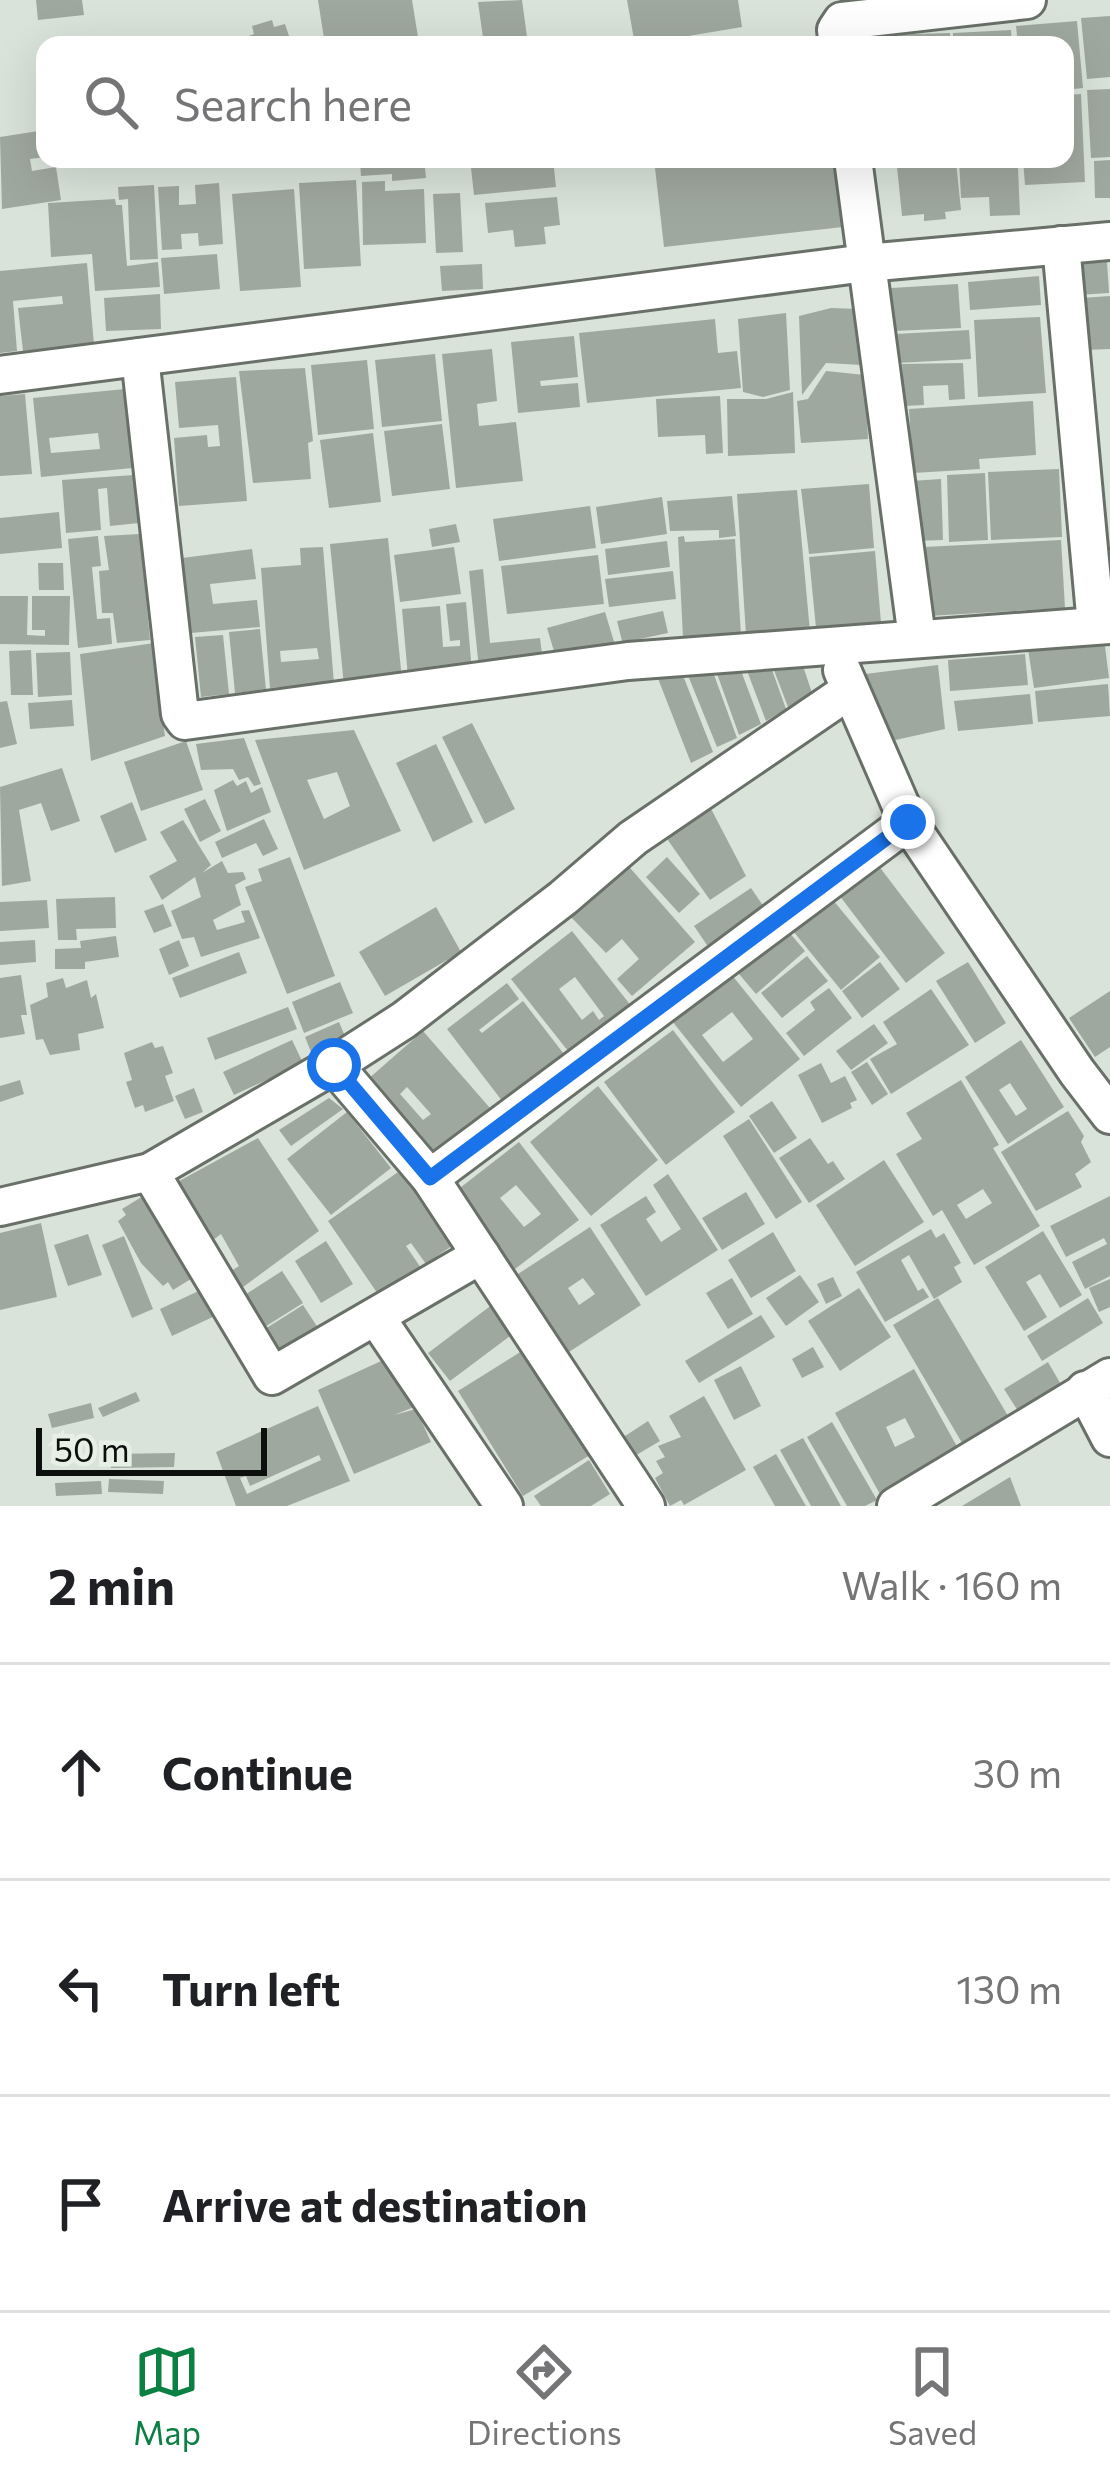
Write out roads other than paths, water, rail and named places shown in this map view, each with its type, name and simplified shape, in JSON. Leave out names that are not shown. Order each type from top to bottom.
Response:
[{"type":"street","points":[[837,36],[842,21],[1027,0]]},
{"type":"street","points":[[854,168],[917,638]]},
{"type":"street","points":[[0,375],[866,263],[1110,241]]},
{"type":"street","points":[[140,357],[180,714],[185,721],[628,661],[1103,625],[1061,245]]},
{"type":"street","points":[[831,645],[908,822],[1110,1115]]},
{"type":"street","points":[[0,1208],[150,1172],[334,1065],[404,1020],[634,838],[850,690]]},
{"type":"street","points":[[430,1178],[908,822]]},
{"type":"street","points":[[334,1065],[430,1178],[646,1506]]},
{"type":"street","points":[[150,1172],[272,1376],[481,1255]]},
{"type":"street","points":[[376,1317],[504,1506]]},
{"type":"street","points":[[896,1506],[1098,1383],[1110,1438]]}]
